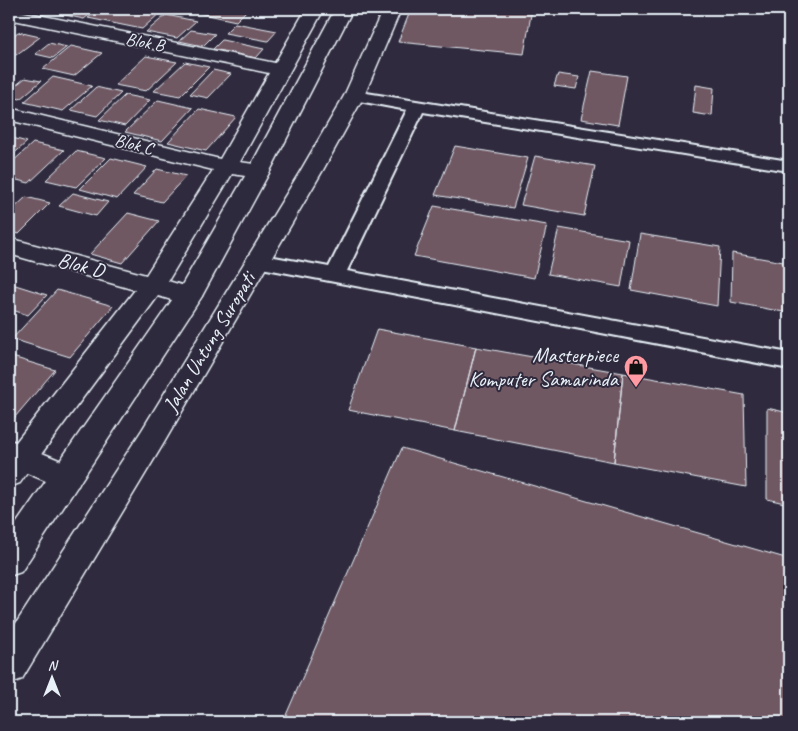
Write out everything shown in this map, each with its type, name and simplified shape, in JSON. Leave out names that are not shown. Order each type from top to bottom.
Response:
[{"type":"main road","points":[[67,477],[13,461],[153,285],[226,167],[315,9]]},
{"type":"main road","name":"Jalan Untung Suropati","points":[[9,561],[189,296],[259,171],[344,9]]},
{"type":"main road","name":"Jalan Untung Suropati","points":[[9,666],[152,438],[354,96],[392,9]]},
{"type":"main road","name":"Blok B","points":[[9,14],[282,70]]},
{"type":"main road","name":"Blok C","points":[[9,114],[226,167],[259,171]]},
{"type":"main road","name":"Blok D","points":[[9,246],[189,296]]},
{"type":"lane","points":[[354,96],[789,166]]},
{"type":"lane","points":[[335,275],[417,107]]},
{"type":"lane","points":[[258,260],[789,360]]},
{"type":"building","points":[[61,9],[97,9],[84,19],[55,13]]},
{"type":"building","points":[[100,9],[143,9],[161,12],[142,29],[88,18]]},
{"type":"building","points":[[180,9],[248,9],[236,21]]},
{"type":"building","points":[[411,9],[532,9],[524,54],[398,42]]},
{"type":"building","points":[[166,15],[196,21],[177,38],[146,32]]},
{"type":"building","points":[[235,23],[277,31],[268,41],[225,33]]},
{"type":"building","points":[[191,30],[215,34],[203,46],[179,41]]},
{"type":"building","points":[[18,32],[40,37],[16,55],[9,53],[9,39]]},
{"type":"building","points":[[222,40],[264,49],[256,58],[213,49]]},
{"type":"building","points":[[49,43],[67,47],[53,58],[35,54]]},
{"type":"building","points":[[71,46],[102,53],[74,76],[43,69]]},
{"type":"building","points":[[146,56],[177,62],[146,91],[115,85]]},
{"type":"building","points":[[185,62],[209,67],[180,96],[154,91]]},
{"type":"building","points":[[213,70],[231,74],[208,98],[190,94]]},
{"type":"building","points":[[592,71],[627,76],[618,125],[581,119]]},
{"type":"building","points":[[558,74],[579,77],[576,89],[554,86]]},
{"type":"building","points":[[53,77],[92,86],[63,111],[24,102]]},
{"type":"building","points":[[25,78],[41,81],[20,99],[9,96],[9,91]]},
{"type":"building","points":[[696,85],[714,88],[712,116],[693,113]]},
{"type":"building","points":[[96,87],[121,93],[97,116],[71,110]]},
{"type":"building","points":[[125,95],[150,100],[125,126],[99,120]]},
{"type":"building","points":[[158,100],[193,108],[162,141],[125,132]]},
{"type":"building","points":[[199,109],[236,117],[206,151],[168,142]]},
{"type":"building","points":[[9,137],[27,142],[9,158]]},
{"type":"building","points":[[33,143],[64,150],[29,183],[9,178],[9,165]]},
{"type":"building","points":[[455,146],[528,158],[513,208],[435,195]]},
{"type":"building","points":[[76,151],[106,158],[76,187],[46,180]]},
{"type":"building","points":[[535,156],[595,166],[584,216],[521,205]]},
{"type":"building","points":[[111,158],[147,167],[117,199],[80,189]]},
{"type":"building","points":[[157,169],[186,176],[162,202],[133,195]]},
{"type":"building","points":[[73,193],[108,202],[96,216],[59,206]]},
{"type":"building","points":[[26,197],[50,203],[19,234],[9,231],[9,213]]},
{"type":"building","points":[[434,206],[547,225],[534,278],[414,256]]},
{"type":"building","points":[[128,213],[159,221],[122,263],[90,254]]},
{"type":"building","points":[[559,228],[629,240],[621,287],[548,274]]},
{"type":"building","points":[[640,234],[720,247],[717,306],[631,290]]},
{"type":"building","points":[[732,253],[789,263],[789,313],[731,302]]},
{"type":"building","points":[[9,283],[47,295],[28,315],[9,309]]},
{"type":"building","points":[[57,290],[113,306],[70,357],[12,339]]},
{"type":"building","points":[[377,329],[476,347],[455,431],[348,410]]},
{"type":"building","points":[[476,347],[623,373],[614,462],[455,431]]},
{"type":"building","points":[[9,356],[55,370],[9,424]]},
{"type":"building","points":[[623,373],[744,395],[746,487],[614,462]]},
{"type":"building","points":[[767,408],[789,413],[789,504],[767,499]]},
{"type":"building","points":[[402,448],[789,559],[789,722],[283,722]]},
{"type":"place","name":"Masterpiece Komputer Samarinda","points":[[636,388]]}]
